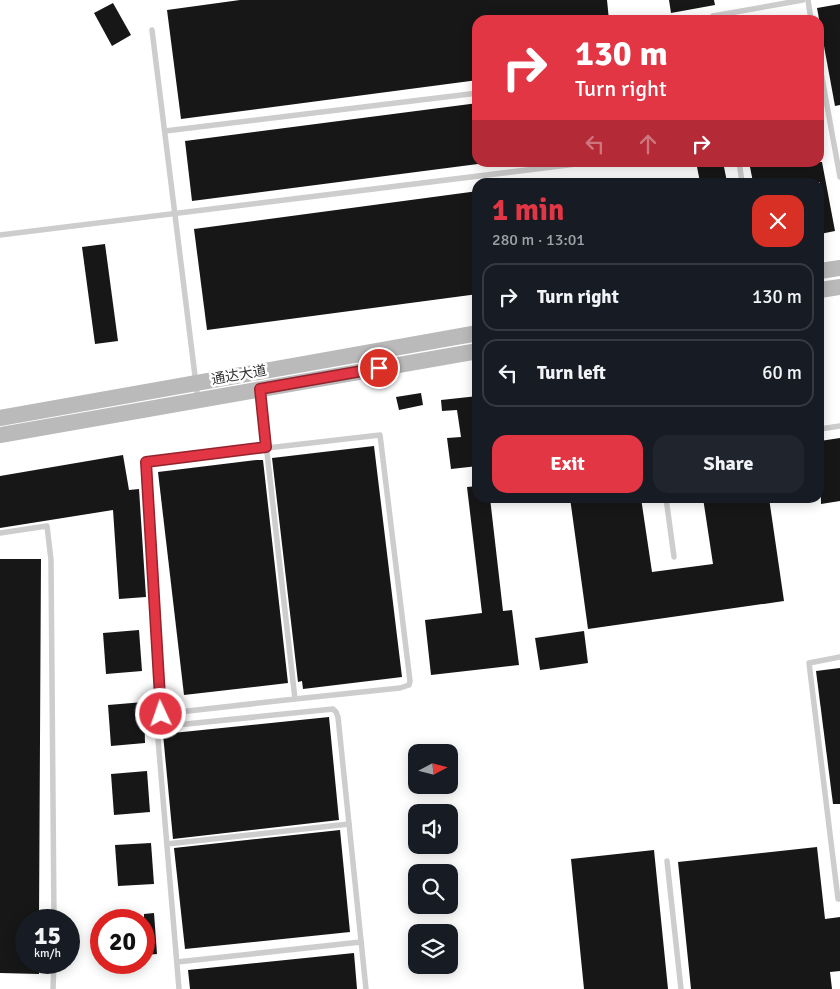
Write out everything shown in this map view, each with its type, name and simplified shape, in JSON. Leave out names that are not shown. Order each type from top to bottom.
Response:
[{"type":"main road","points":[[824,270],[840,268]]},
{"type":"main road","points":[[824,289],[840,287]]},
{"type":"main road","name":"通达大道","points":[[0,418],[472,334]]},
{"type":"main road","name":"通达大道","points":[[0,435],[472,352]]},
{"type":"lane","points":[[719,15],[803,0]]},
{"type":"lane","points":[[808,0],[810,15]]},
{"type":"lane","points":[[152,30],[198,400]]},
{"type":"lane","points":[[824,89],[840,177]]},
{"type":"lane","points":[[165,131],[472,94]]},
{"type":"lane","points":[[0,235],[552,167]]},
{"type":"lane","points":[[260,389],[295,699]]},
{"type":"lane","points":[[824,428],[840,426]]},
{"type":"lane","points":[[380,435],[409,685],[400,688],[295,699],[161,714],[146,462],[380,435]]},
{"type":"lane","points":[[667,503],[674,557]]},
{"type":"lane","points":[[0,533],[47,526],[51,560],[54,909]]},
{"type":"lane","points":[[840,657],[809,663],[838,899],[840,899]]},
{"type":"lane","points":[[179,989],[157,728],[333,709],[338,717],[366,989]]},
{"type":"lane","points":[[167,844],[349,824]]},
{"type":"lane","points":[[667,861],[681,989]]},
{"type":"lane","points":[[177,962],[361,942]]},
{"type":"lane","points":[[53,989],[54,974]]},
{"type":"building","points":[[240,0],[607,0],[608,15],[472,15],[472,81],[181,119],[167,10]]},
{"type":"building","points":[[669,0],[714,0],[715,5],[671,13]]},
{"type":"building","points":[[113,3],[131,35],[112,46],[94,13]]},
{"type":"building","points":[[840,4],[840,105],[835,106],[824,46],[824,15],[818,15],[817,8]]},
{"type":"building","points":[[472,104],[472,165],[192,201],[185,141]]},
{"type":"building","points":[[697,167],[724,167],[726,178],[699,178]]},
{"type":"building","points":[[750,167],[823,167],[835,231],[824,233],[824,178],[752,178]]},
{"type":"building","points":[[472,192],[472,295],[207,330],[194,229]]},
{"type":"building","points":[[105,244],[118,341],[95,344],[82,247]]},
{"type":"building","points":[[421,393],[423,405],[399,410],[396,397]]},
{"type":"building","points":[[472,397],[472,467],[451,469],[447,438],[461,437],[457,410],[442,411],[441,400]]},
{"type":"building","points":[[840,438],[840,501],[821,504],[824,503],[824,440]]},
{"type":"building","points":[[374,446],[402,677],[303,689],[302,681],[298,682],[272,458]]},
{"type":"building","points":[[123,455],[129,490],[139,489],[146,597],[119,599],[113,510],[0,528],[0,476]]},
{"type":"building","points":[[263,460],[288,683],[184,695],[158,472]]},
{"type":"building","points":[[467,487],[472,487],[472,503],[491,503],[503,611],[512,610],[519,665],[431,675],[425,620],[482,613]]},
{"type":"building","points":[[571,503],[642,503],[652,572],[713,564],[704,503],[770,503],[784,601],[588,629]]},
{"type":"building","points":[[0,559],[41,559],[39,909],[15,909],[15,973],[0,973]]},
{"type":"building","points":[[139,630],[142,671],[106,674],[103,633]]},
{"type":"building","points":[[584,631],[588,663],[540,670],[535,638]]},
{"type":"building","points":[[840,668],[840,804],[833,804],[816,671]]},
{"type":"building","points":[[144,702],[145,743],[111,746],[108,705]]},
{"type":"building","points":[[329,717],[339,820],[173,839],[163,734]]},
{"type":"building","points":[[147,771],[150,812],[114,815],[111,774]]},
{"type":"building","points":[[340,830],[350,932],[185,949],[174,848]]},
{"type":"building","points":[[151,843],[154,884],[118,886],[115,845]]},
{"type":"building","points":[[817,847],[825,919],[840,917],[840,971],[830,972],[832,989],[691,989],[678,862]]},
{"type":"building","points":[[654,850],[668,989],[584,989],[571,859]]},
{"type":"building","points":[[155,927],[157,954],[155,954]]},
{"type":"building","points":[[354,953],[357,989],[190,989],[188,970]]},
{"type":"route","points":[[161,714],[146,462],[266,447],[260,389],[379,368]]}]
